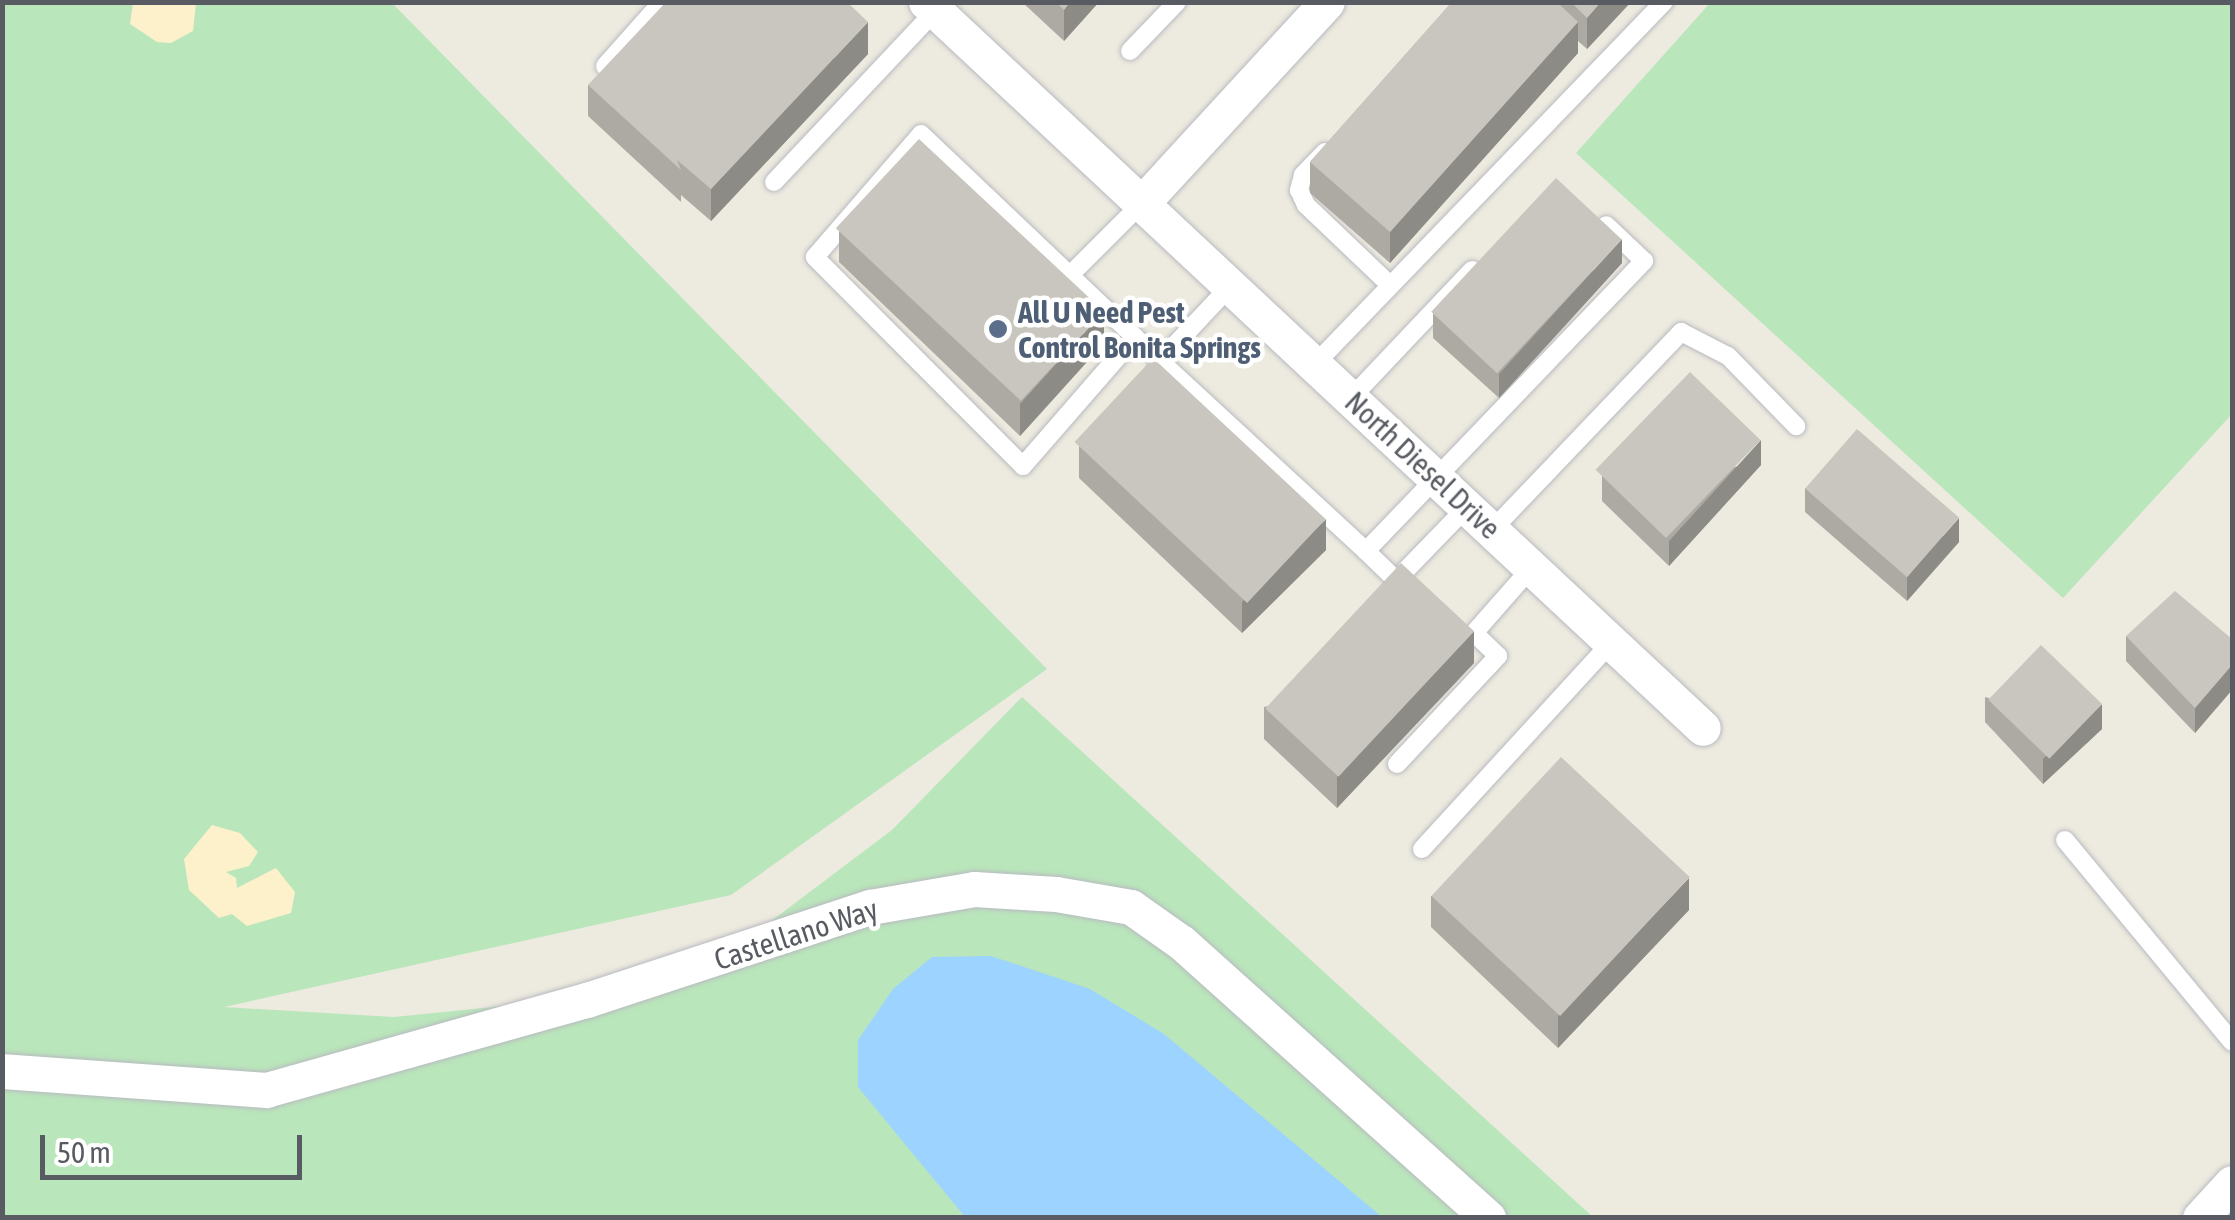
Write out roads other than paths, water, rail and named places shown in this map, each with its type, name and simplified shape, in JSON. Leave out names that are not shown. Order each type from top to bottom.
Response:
[{"type":"street","points":[[1142,203],[1327,2]]},
{"type":"street","name":"North Diesel Drive","points":[[930,7],[1703,728]]},
{"type":"street","name":"Castellano Way","points":[[2,1072],[266,1090],[587,1000],[870,907],[974,889],[1056,894],[1131,906],[1182,944],[1488,1218]]},
{"type":"street","points":[[2200,1218],[2232,1183]]},
{"type":"lane","points":[[605,66],[662,2]]},
{"type":"lane","points":[[1130,51],[1176,2]]},
{"type":"lane","points":[[1316,364],[1664,2]]},
{"type":"lane","points":[[774,182],[930,7]]},
{"type":"lane","points":[[1343,132],[1303,175],[1299,190],[1306,205],[1390,284]]},
{"type":"lane","points":[[1135,337],[1024,466],[815,257],[921,134],[1070,275],[1135,337],[1160,361],[1401,581],[1479,518],[1681,332],[1728,356],[1796,426]]},
{"type":"lane","points":[[1070,275],[1142,203]]},
{"type":"lane","points":[[1366,550],[1440,481],[1644,260],[1594,214]]},
{"type":"lane","points":[[1351,398],[1484,258]]},
{"type":"lane","points":[[1160,361],[1231,284]]},
{"type":"lane","points":[[1397,764],[1498,656],[1467,626],[1532,567]]},
{"type":"lane","points":[[1422,850],[1612,642]]},
{"type":"lane","points":[[2065,840],[2232,1042]]},
{"type":"water","points":[[991,956],[1090,989],[1164,1034],[1382,1217],[965,1217],[858,1087],[858,1040],[893,989],[932,957]]},
{"type":"place","name":"All U Need Pest Control Bonita Springs","points":[[998,329]]}]
